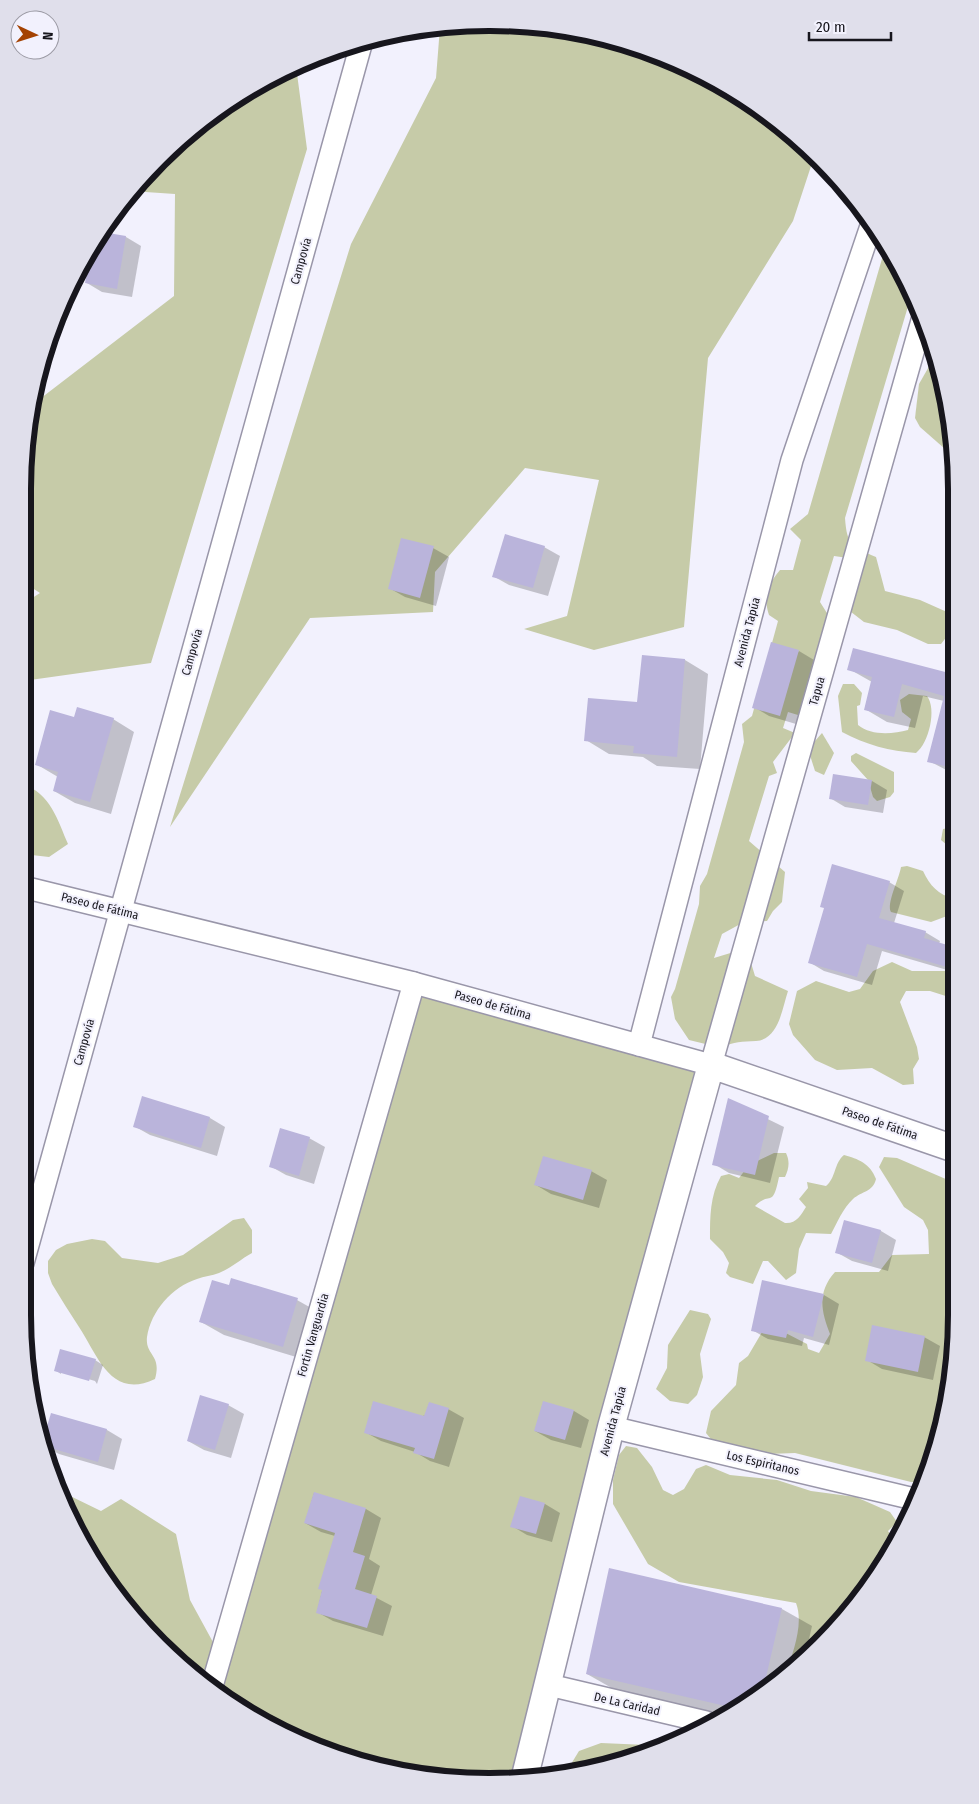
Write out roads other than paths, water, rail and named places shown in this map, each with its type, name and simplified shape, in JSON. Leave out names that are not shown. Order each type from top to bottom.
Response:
[{"type":"street","name":"Campovía","points":[[31,1231],[359,51]]},
{"type":"street","name":"Avenida Tapúa","points":[[639,1045],[792,460],[869,232]]},
{"type":"street","name":"Tapua","points":[[711,1065],[919,331]]},
{"type":"street","name":"Paseo de Fátima","points":[[31,889],[414,983],[711,1065],[948,1147]]},
{"type":"street","name":"Fortin Vanguardia","points":[[214,1680],[414,983]]},
{"type":"street","name":"Avenida Tapúa","points":[[526,1771],[611,1427],[711,1065]]},
{"type":"street","name":"Los Espiritanos","points":[[611,1427],[909,1498]]},
{"type":"street","name":"De La Caridad","points":[[549,1685],[700,1721]]}]
